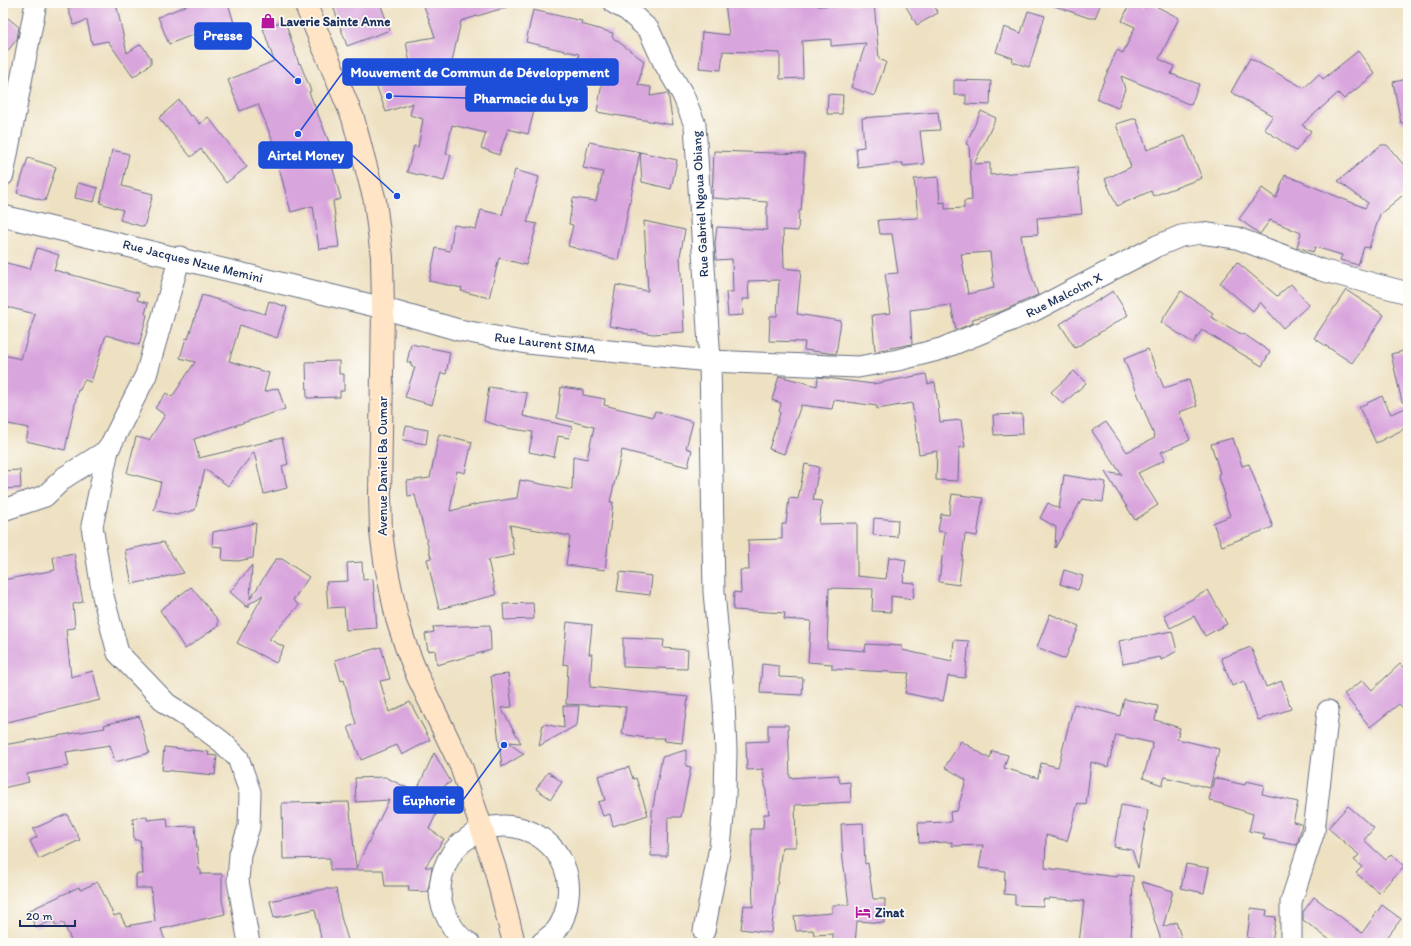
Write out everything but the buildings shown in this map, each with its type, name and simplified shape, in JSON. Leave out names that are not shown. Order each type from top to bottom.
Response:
[{"type":"main road","name":"Avenue Daniel Ba Oumar","points":[[305,3],[353,118],[366,160],[375,201],[379,228],[383,309],[380,494],[385,561],[397,619],[418,677],[461,766],[483,829],[514,943]]},
{"type":"street","points":[[3,175],[36,3]]},
{"type":"street","name":"Rue Gabriel Ngoua Obiang","points":[[614,3],[627,10],[650,30],[663,61],[683,95],[695,126],[710,361],[714,592],[724,703],[726,759],[725,796],[720,847],[704,931]]},
{"type":"street","name":"Rue Jacques Nzue Memini","points":[[3,216],[180,257],[383,309]]},
{"type":"street","name":"Rue Malcolm X","points":[[710,361],[858,367],[898,360],[941,349],[1040,308],[1157,246],[1181,236],[1201,233],[1237,238],[1321,270],[1368,284],[1408,293]]},
{"type":"street","points":[[180,257],[146,375],[108,450],[92,526],[103,596],[118,653],[166,704],[198,724],[222,742],[238,758],[250,792],[249,827],[240,854],[238,881],[249,943]]},
{"type":"street","name":"Rue Laurent SIMA","points":[[383,309],[459,330],[527,343],[710,361]]},
{"type":"street","points":[[3,510],[45,496],[65,477],[108,450]]},
{"type":"street","points":[[1291,943],[1291,902],[1314,831],[1328,711]]},
{"type":"street","points":[[469,943],[464,941],[447,920],[440,893],[444,866],[459,843],[483,829],[506,825],[530,830],[550,843],[564,862],[570,886],[567,910],[556,930],[542,943]]},
{"type":"place","name":"Laverie Sainte Anne","points":[[268,21]]},
{"type":"place","name":"Presse","points":[[298,81]]},
{"type":"place","name":"Pharmacie du Lys","points":[[389,96]]},
{"type":"place","name":"Mouvement de Commun de Développement","points":[[298,134]]},
{"type":"place","name":"Airtel Money","points":[[397,196]]},
{"type":"place","name":"Euphorie","points":[[504,745]]},
{"type":"place","name":"Zinat","points":[[863,912]]}]
